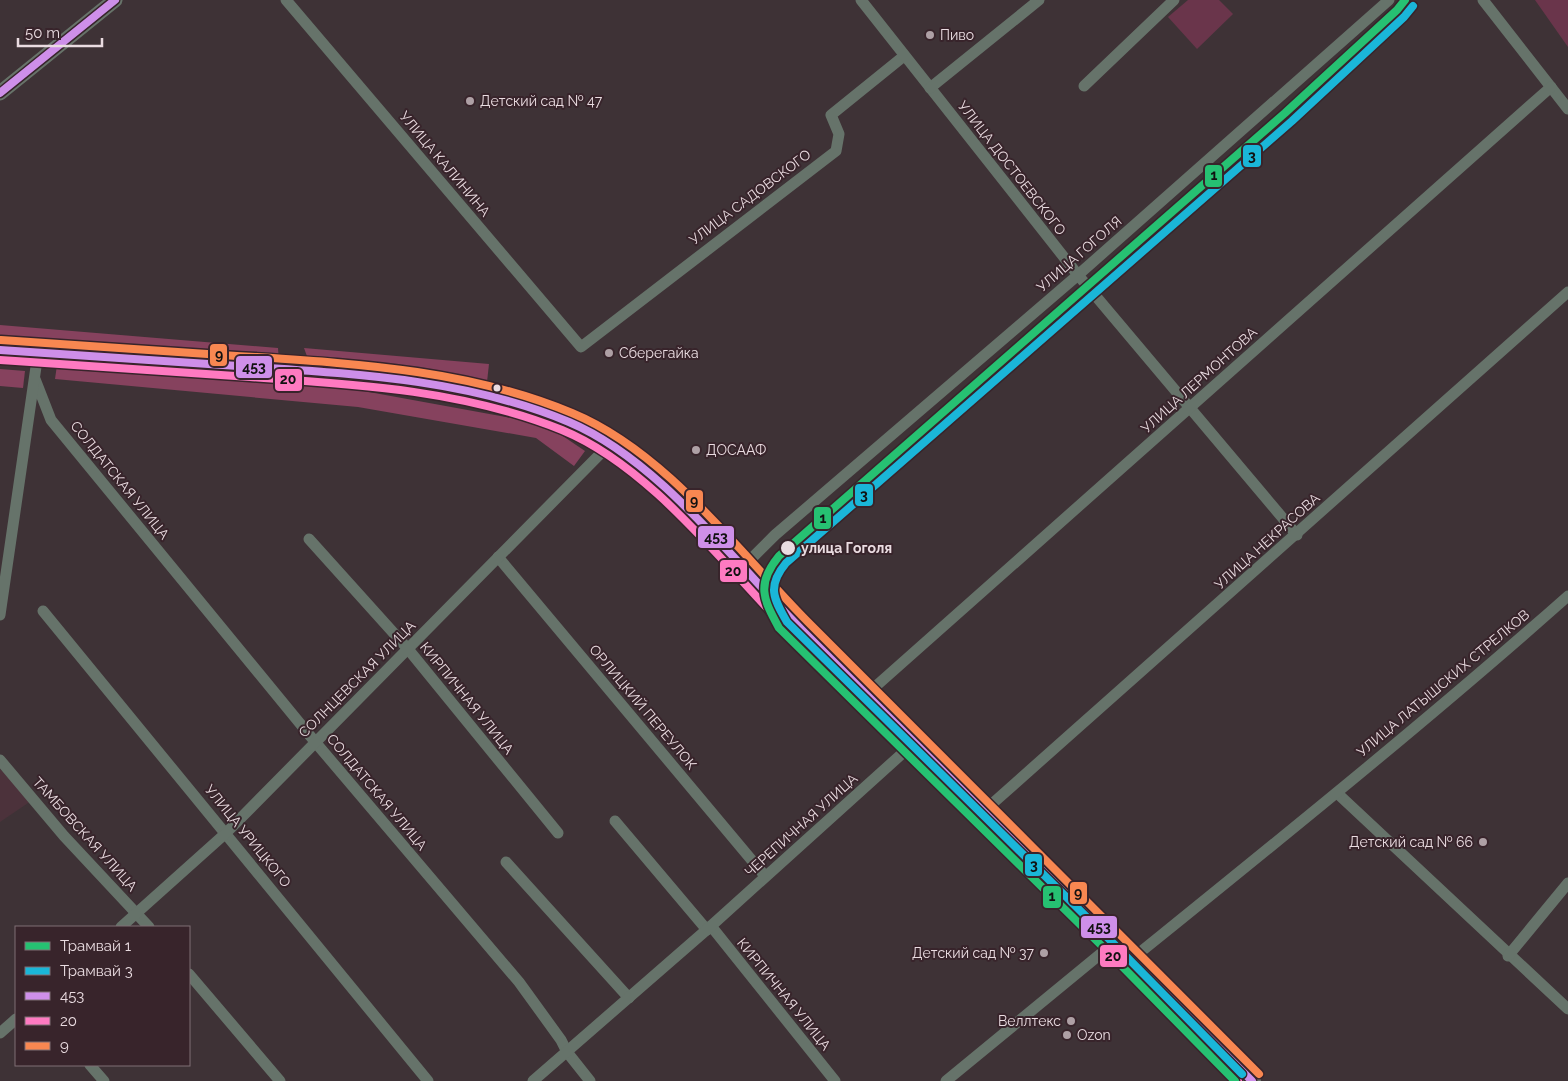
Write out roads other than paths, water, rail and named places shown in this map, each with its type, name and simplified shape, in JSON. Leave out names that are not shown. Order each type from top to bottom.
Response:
[{"type":"highway","points":[[0,350],[281,369],[417,382],[471,391],[520,405],[582,428],[609,445],[660,486],[705,528],[742,568],[1252,1081]]},
{"type":"main road","points":[[0,93],[116,0]]},
{"type":"street","name":"УЛИЦА КАЛИНИНА","points":[[286,0],[581,347]]},
{"type":"street","name":"УЛИЦА ДОСТОЕВСКОГО","points":[[861,0],[1078,275],[1297,535]]},
{"type":"street","points":[[930,88],[1038,0]]},
{"type":"street","points":[[1084,86],[1174,0]]},
{"type":"street","name":"УЛИЦА ГОГОЛЯ","points":[[742,568],[775,535],[1078,275],[1389,0]]},
{"type":"street","points":[[1483,0],[1568,109]]},
{"type":"street","name":"УЛИЦА САДОВСКОГО","points":[[581,347],[836,151],[838,134],[831,115],[904,56]]},
{"type":"street","name":"УЛИЦА ЛЕРМОНТОВА","points":[[867,694],[1551,88]]},
{"type":"street","name":"УЛИЦА НЕКРАСОВА","points":[[984,811],[1297,535],[1568,292]]},
{"type":"street","points":[[0,614],[38,353]]},
{"type":"street","name":"СОЛДАТСКАЯ УЛИЦА","points":[[35,379],[51,420],[316,742],[519,982],[562,1040],[567,1052],[590,1081]]},
{"type":"street","name":"СОЛНЦЕВСКАЯ УЛИЦА","points":[[122,926],[226,833],[609,445]]},
{"type":"street","name":"КИРПИЧНАЯ УЛИЦА","points":[[310,540],[408,649],[558,832]]},
{"type":"street","name":"ОРЛИЦКИЙ ПЕРЕУЛОК","points":[[498,557],[766,876]]},
{"type":"street","name":"УЛИЦА ЛАТЫШСКИХ СТРЕЛКОВ","points":[[1132,959],[1337,793],[1501,656],[1568,596]]},
{"type":"street","name":"УЛИЦА УРИЦКОГО","points":[[43,611],[428,1081]]},
{"type":"street","name":"ЧЕРЕПИЧНАЯ УЛИЦА","points":[[532,1081],[629,998],[915,742]]},
{"type":"street","name":"ТАМБОВСКАЯ УЛИЦА","points":[[0,760],[64,836],[148,926]]},
{"type":"street","points":[[1337,793],[1508,956],[1568,1009]]},
{"type":"street","points":[[615,821],[708,928]]},
{"type":"street","points":[[506,862],[629,998]]},
{"type":"street","points":[[1508,956],[1568,884]]},
{"type":"street","name":"КИРПИЧНАЯ УЛИЦА","points":[[708,928],[835,1081]]},
{"type":"street","points":[[946,1081],[1115,942]]},
{"type":"street","points":[[190,975],[280,1081]]},
{"type":"street","points":[[0,1033],[15,1020]]},
{"type":"street","points":[[91,1066],[104,1081]]},
{"type":"tram line","name":"1","points":[[1235,1081],[1106,950],[779,628],[766,600],[764,592],[765,583],[767,575],[779,556],[1285,113],[1397,10],[1405,0]]},
{"type":"tram line","name":"3","points":[[1242,1074],[1113,943],[787,622],[778,606],[774,585],[786,563],[1292,121],[1404,17],[1413,6]]},
{"type":"place","name":"Пиво","points":[[930,35]]},
{"type":"place","name":"Детский сад № 47","points":[[470,101]]},
{"type":"place","name":"Сберегайка","points":[[609,353]]},
{"type":"place","name":"ДОСААФ","points":[[696,450]]},
{"type":"place","name":"улица Гоголя","points":[[788,548]]},
{"type":"place","name":"Детский сад № 66","points":[[1483,842]]},
{"type":"place","name":"Детский сад № 37","points":[[1044,953]]},
{"type":"place","name":"Веллтекс","points":[[1071,1021]]},
{"type":"place","name":"Ozon","points":[[1067,1035]]}]
